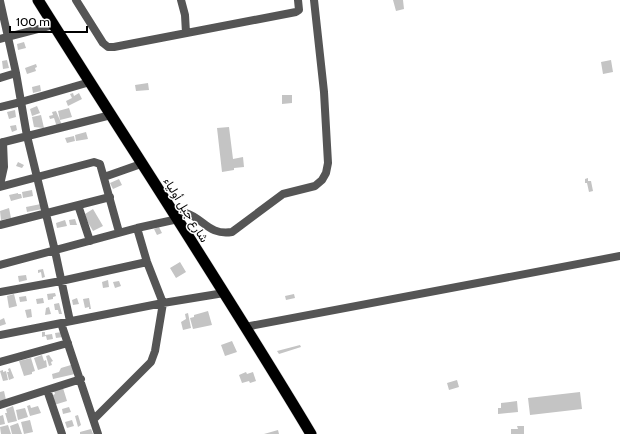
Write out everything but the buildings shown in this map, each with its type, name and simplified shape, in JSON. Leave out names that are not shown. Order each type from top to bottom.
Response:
[{"type":"highway","name":"شارع جبل أولياء","points":[[38,0],[141,164],[176,215],[311,434]]},
{"type":"street","points":[[1,0],[27,136],[55,251],[70,321]]},
{"type":"street","points":[[76,0],[103,43],[108,47],[296,12],[299,10],[298,0]]},
{"type":"street","points":[[181,0],[185,15],[186,33]]},
{"type":"street","points":[[0,265],[137,228],[185,212],[193,216],[204,225],[220,232],[232,232],[283,194],[315,186],[324,177],[328,168],[328,152],[324,92],[314,0]]},
{"type":"street","points":[[0,39],[54,25]]},
{"type":"street","points":[[0,78],[16,73]]},
{"type":"street","points":[[0,107],[90,82]]},
{"type":"street","points":[[111,115],[2,143],[4,167],[0,186],[94,162],[100,164],[120,232]]},
{"type":"street","points":[[104,177],[141,164]]},
{"type":"street","points":[[0,225],[110,197]]},
{"type":"street","points":[[78,205],[90,241]]},
{"type":"street","points":[[94,419],[151,362],[155,351],[163,303],[147,262],[137,228]]},
{"type":"street","points":[[245,327],[620,256]]},
{"type":"street","points":[[0,292],[61,281],[147,262]]},
{"type":"street","points":[[0,335],[163,303],[224,293]]},
{"type":"street","points":[[61,323],[81,379],[98,434]]},
{"type":"street","points":[[0,362],[68,343]]},
{"type":"street","points":[[0,405],[81,379]]},
{"type":"street","points":[[47,390],[62,434]]}]
